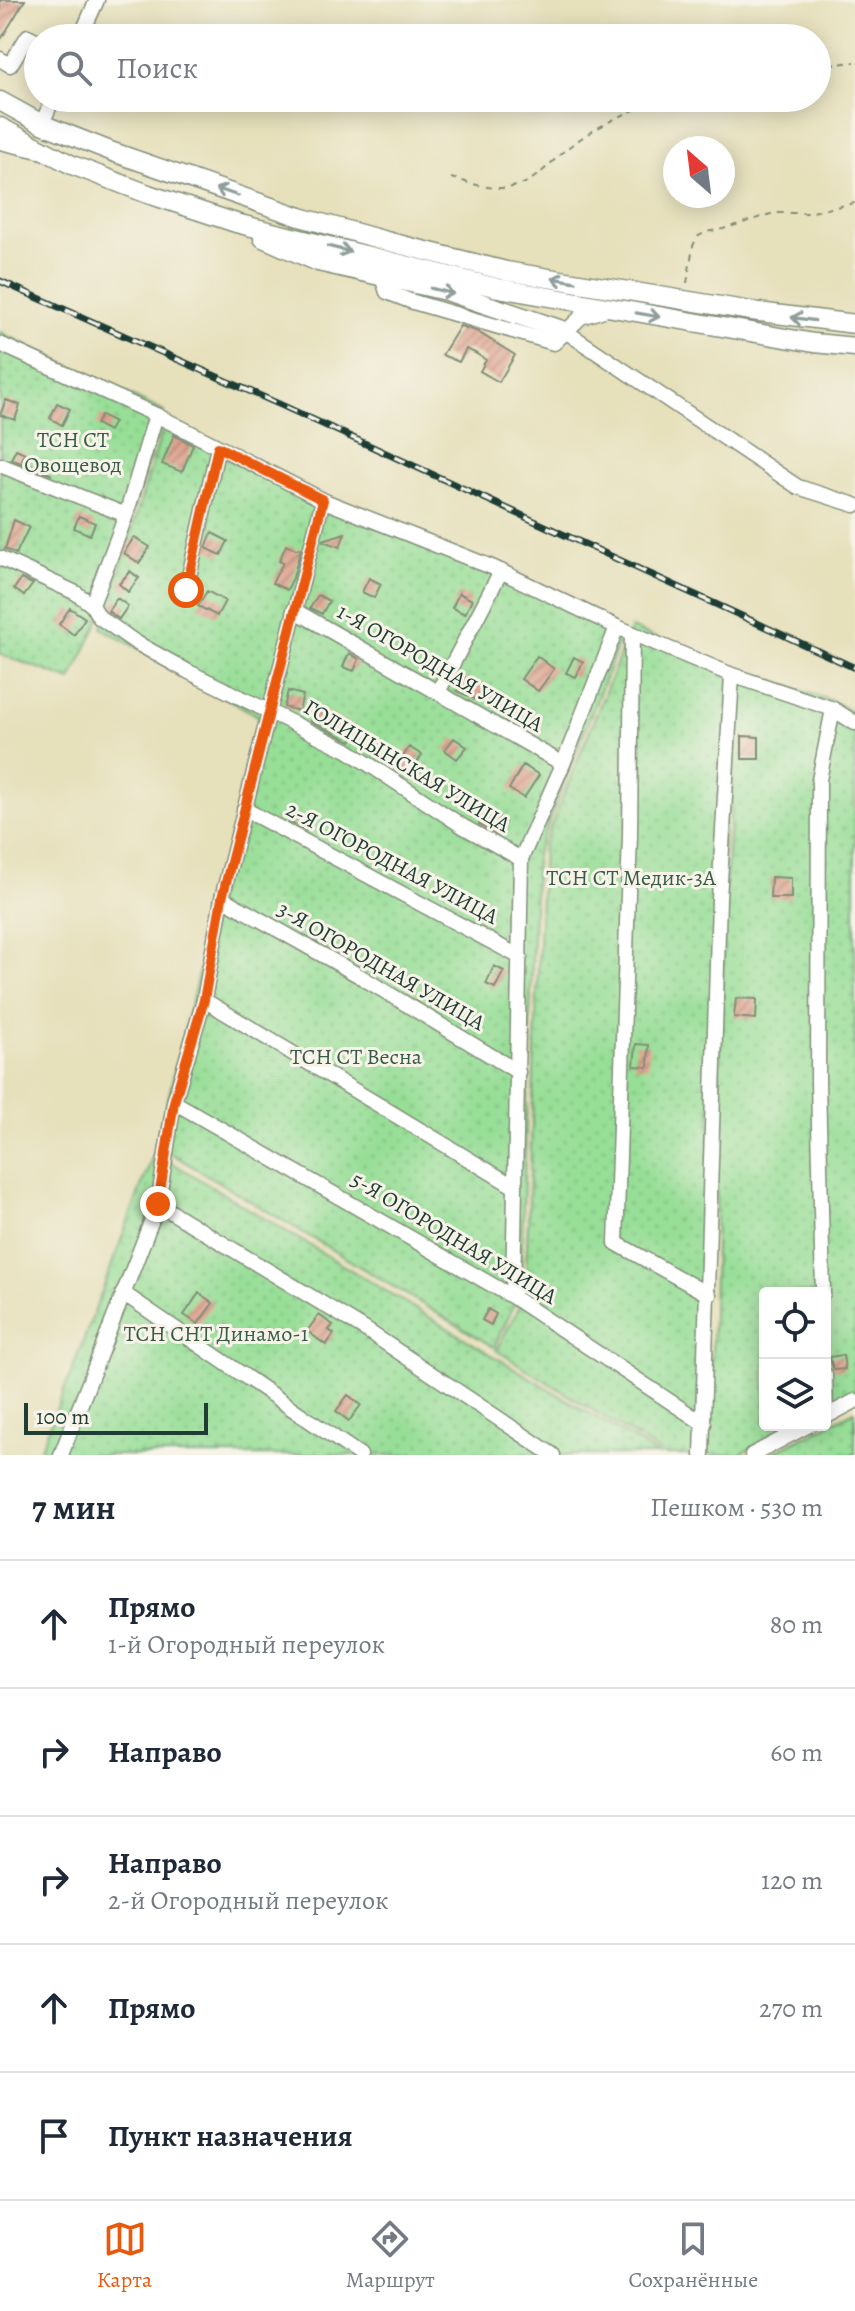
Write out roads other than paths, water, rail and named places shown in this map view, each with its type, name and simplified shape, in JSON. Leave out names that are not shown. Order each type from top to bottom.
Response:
[{"type":"main road","points":[[0,101],[42,124],[113,152],[286,212],[386,241],[506,271],[855,324]]},
{"type":"main road","points":[[0,127],[72,165],[236,223],[498,288],[814,343],[855,347]]},
{"type":"main road","points":[[236,223],[253,234],[318,262],[446,291],[565,331]]},
{"type":"street","points":[[86,24],[97,0]]},
{"type":"street","points":[[0,59],[10,65],[24,42]]},
{"type":"street","points":[[42,124],[47,112]]},
{"type":"street","points":[[0,142],[46,152]]},
{"type":"street","points":[[607,308],[581,317],[565,331],[798,487],[855,505]]},
{"type":"street","points":[[0,344],[156,415],[323,500],[501,571],[632,634],[732,675],[833,709],[855,723]]},
{"type":"street","points":[[0,558],[76,593],[92,605],[126,515],[156,415]]},
{"type":"street","points":[[186,590],[218,447]]},
{"type":"street","points":[[0,465],[126,515]]},
{"type":"street","points":[[61,1455],[158,1204],[174,1102],[204,1000],[222,898],[323,500]]},
{"type":"street","points":[[438,692],[501,571]]},
{"type":"street","name":"ГОЛИЦЫНСКАЯ УЛИЦА","points":[[92,605],[99,617],[135,642],[347,750],[464,827],[521,859]]},
{"type":"street","name":"1-Я ОГОРОДНАЯ УЛИЦА","points":[[294,610],[563,764]]},
{"type":"street","points":[[513,1297],[521,859],[563,764],[617,627]]},
{"type":"street","points":[[632,634],[630,835],[616,1243],[709,1295]]},
{"type":"street","points":[[702,1455],[719,899],[732,675]]},
{"type":"street","points":[[823,1287],[818,1081],[819,780],[833,709]]},
{"type":"street","name":"2-Я ОГОРОДНАЯ УЛИЦА","points":[[244,809],[520,957]]},
{"type":"street","name":"3-Я ОГОРОДНАЯ УЛИЦА","points":[[222,898],[358,975],[518,1072]]},
{"type":"street","points":[[204,1000],[515,1187]]},
{"type":"street","name":"5-Я ОГОРОДНАЯ УЛИЦА","points":[[174,1102],[513,1297],[704,1424]]},
{"type":"street","points":[[158,1204],[366,1330],[553,1455]]},
{"type":"street","points":[[123,1293],[360,1455]]},
{"type":"street","points":[[831,1413],[855,1401]]},
{"type":"street","points":[[752,1455],[798,1431]]},
{"type":"railway","points":[[0,281],[281,405],[855,668]]},
{"type":"park label","name":"ТСН СТ Овощевод","points":[[73,452]]},
{"type":"park label","name":"ТСН СТ Медик-3А","points":[[631,878]]},
{"type":"park label","name":"ТСН СТ Весна","points":[[356,1057]]},
{"type":"park label","name":"ТСН СНТ Динамо-1","points":[[216,1334]]}]
